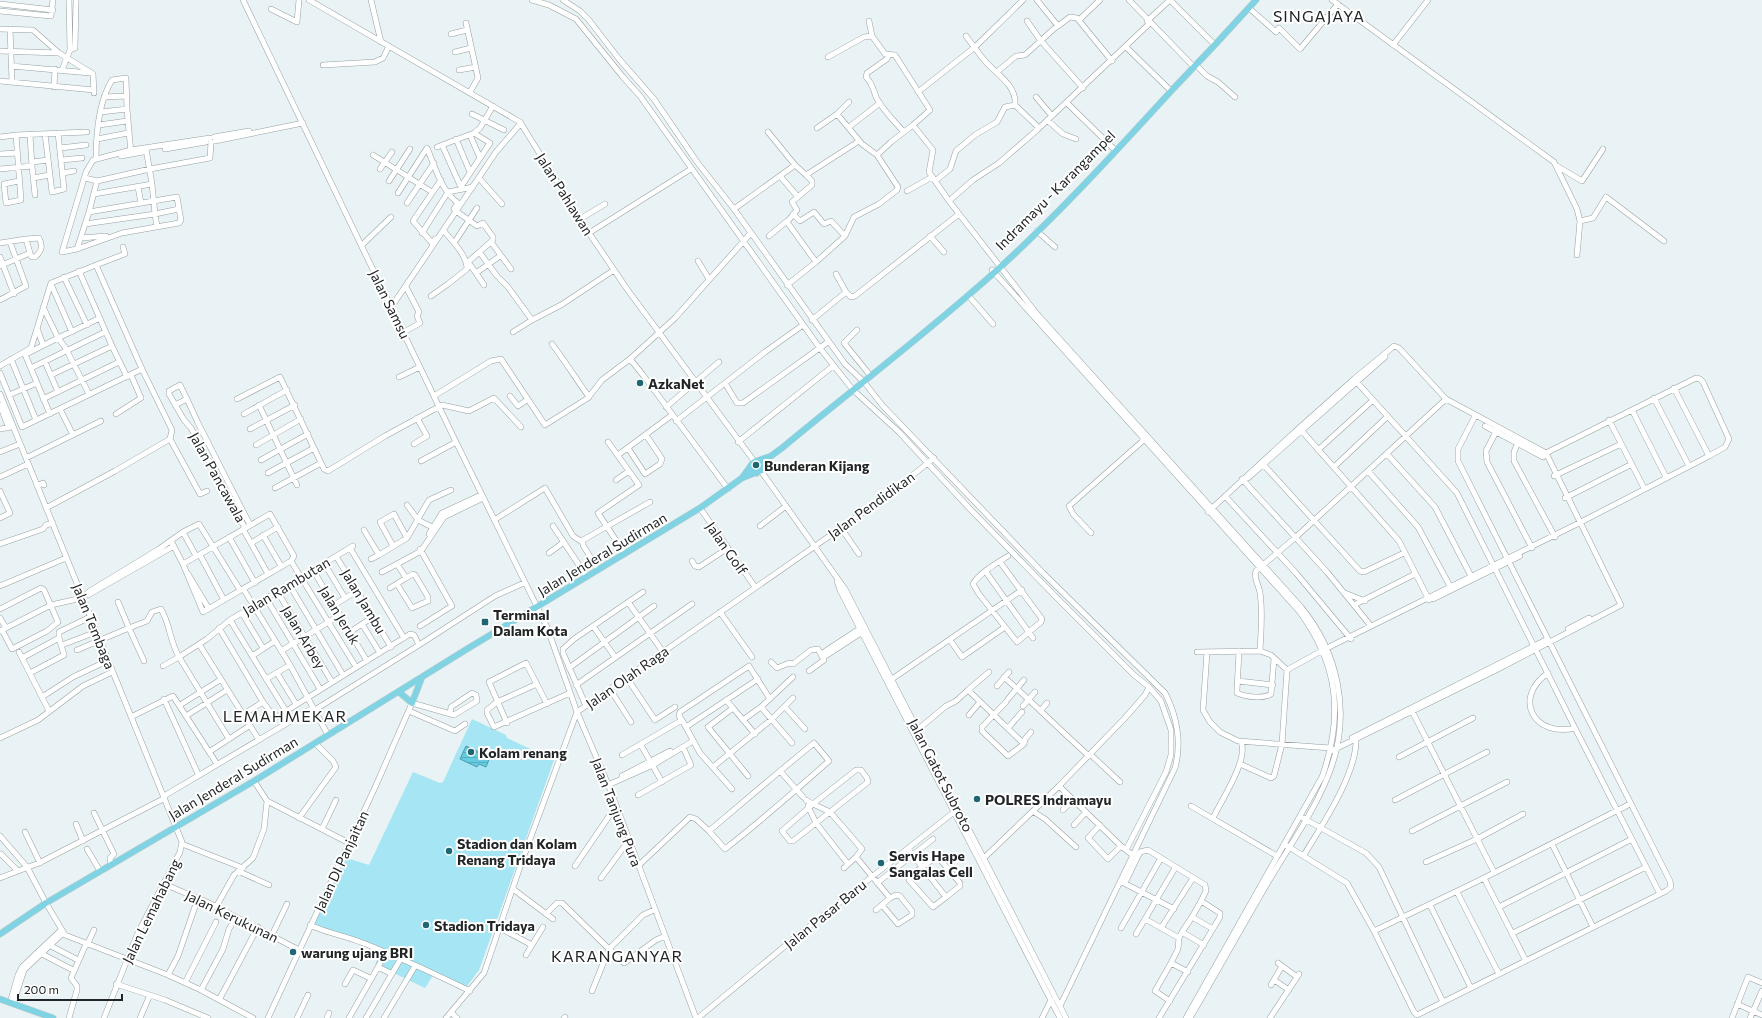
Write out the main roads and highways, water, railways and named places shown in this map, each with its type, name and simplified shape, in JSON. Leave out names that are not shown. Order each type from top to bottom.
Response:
[{"type":"main road","name":"Indramayu - Karangampel","points":[[771,456],[968,295],[997,268],[1115,149],[1194,66],[1252,2]]},
{"type":"main road","name":"Indramayu - Karangampel","points":[[1163,98],[1169,89],[1194,66]]},
{"type":"main road","points":[[997,268],[1037,231],[1115,149]]},
{"type":"main road","name":"Indramayu - Karangampel","points":[[862,382],[869,374],[997,268]]},
{"type":"main road","points":[[742,478],[754,462],[771,456]]},
{"type":"main road","points":[[742,478],[760,471],[771,456]]},
{"type":"main road","points":[[754,462],[752,470],[760,471]]},
{"type":"main road","points":[[754,462],[762,464],[760,471]]},
{"type":"main road","name":"Jalan Jenderal Sudirman","points":[[0,934],[46,903],[254,781],[422,676],[537,608],[700,508],[742,478]]},
{"type":"main road","points":[[398,692],[412,703],[422,676]]},
{"type":"main road","points":[[0,999],[53,1018]]},
{"type":"place","name":"AzkaNet","points":[[640,383]]},
{"type":"place","name":"Bunderan Kijang","points":[[756,465]]},
{"type":"place","name":"Terminal Dalam Kota","points":[[485,622]]},
{"type":"place","name":"Kolam renang","points":[[471,752]]},
{"type":"place","name":"POLRES Indramayu","points":[[977,799]]},
{"type":"place","name":"Stadion dan Kolam Renang Tridaya","points":[[449,851]]},
{"type":"place","name":"Servis Hape Sangalas Cell","points":[[881,863]]},
{"type":"place","name":"Stadion Tridaya","points":[[426,925]]},
{"type":"place","name":"warung ujang BRI","points":[[293,952]]},
{"type":"district","name":"SINGAJAYA","points":[[1319,15]]},
{"type":"district","name":"LEMAHMEKAR","points":[[285,715]]},
{"type":"district","name":"KARANGANYAR","points":[[617,955]]}]
